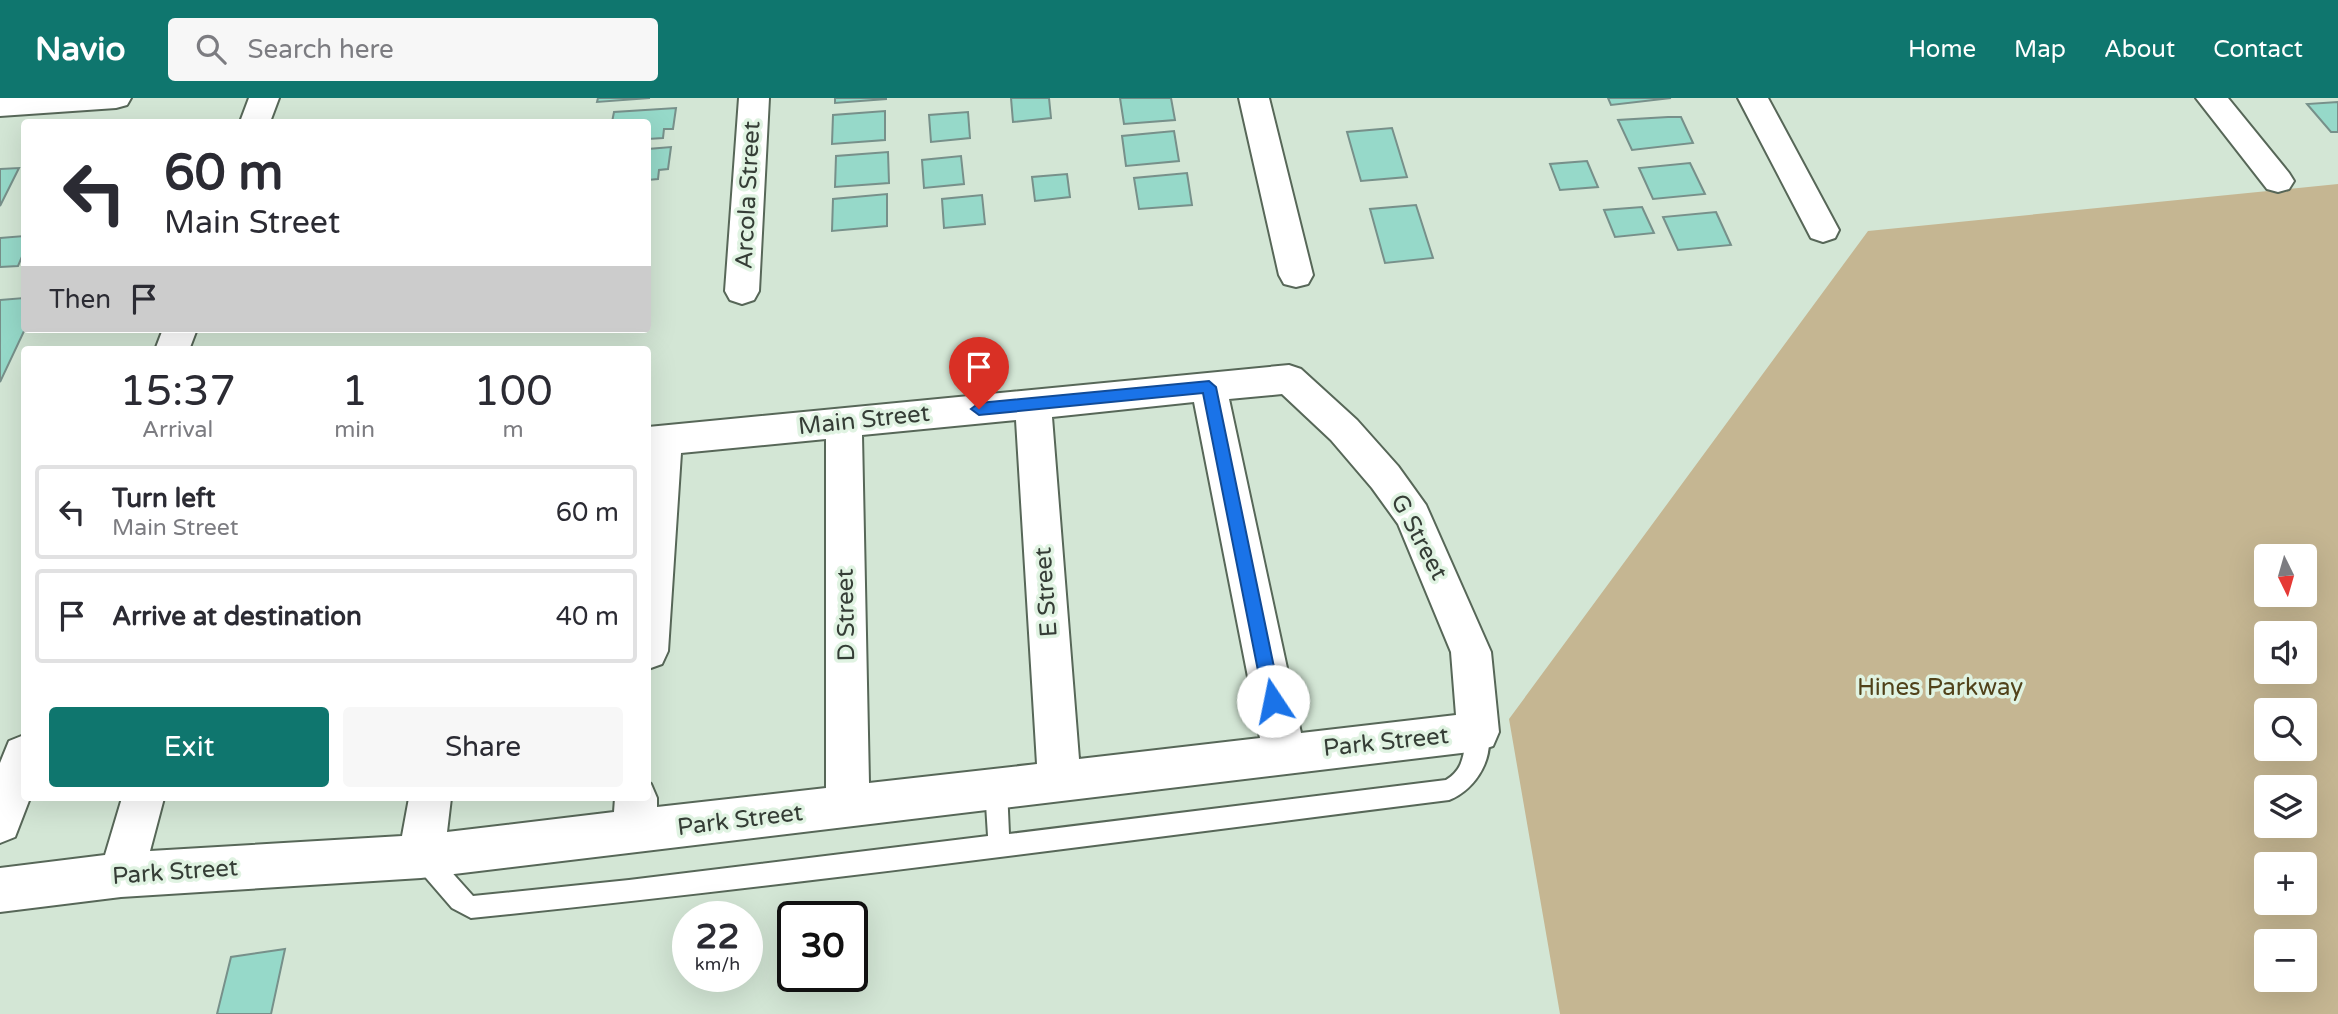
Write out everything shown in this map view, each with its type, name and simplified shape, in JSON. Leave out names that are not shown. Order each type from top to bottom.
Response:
[{"type":"street","points":[[0,106],[116,98]]},
{"type":"street","points":[[256,119],[264,98]]},
{"type":"street","name":"Arcola Street","points":[[742,291],[754,98]]},
{"type":"street","points":[[1254,98],[1296,275]]},
{"type":"street","points":[[1753,98],[1823,230]]},
{"type":"street","points":[[2211,98],[2278,181]]},
{"type":"street","name":"Main Street","points":[[656,441],[1289,379]]},
{"type":"street","name":"G Street","points":[[1289,379],[1345,430],[1385,477],[1413,516],[1471,652],[1478,732]]},
{"type":"street","points":[[1209,387],[1284,754]]},
{"type":"street","name":"E Street","points":[[1032,404],[1059,780]]},
{"type":"street","name":"D Street","points":[[844,423],[848,807]]},
{"type":"street","points":[[651,573],[656,441]]},
{"type":"street","name":"Park Street","points":[[0,890],[121,875],[422,856],[635,815],[848,807],[1478,732]]},
{"type":"street","points":[[0,822],[21,763]]},
{"type":"street","points":[[121,875],[142,801]]},
{"type":"street","points":[[422,856],[429,801]]},
{"type":"lane","points":[[422,856],[460,900],[471,906],[483,906],[999,846],[1449,790],[1462,784],[1472,772],[1478,732]]},
{"type":"lane","points":[[996,788],[999,846]]},
{"type":"green space","name":"Hines Parkway","points":[[2338,184],[2338,1014],[1560,1014],[1509,719],[1868,231]]},
{"type":"building","points":[[598,98],[650,98],[597,102]]},
{"type":"building","points":[[835,98],[886,98],[886,99],[835,103]]},
{"type":"building","points":[[1011,98],[1049,98],[1051,118],[1013,122]]},
{"type":"building","points":[[1120,98],[1171,98],[1175,120],[1124,124]]},
{"type":"building","points":[[1608,98],[1671,98],[1611,105]]},
{"type":"building","points":[[2338,102],[2338,132],[2331,132],[2307,104]]},
{"type":"building","points":[[676,108],[673,129],[664,129],[663,138],[651,139],[651,119],[613,119],[614,112]]},
{"type":"building","points":[[885,111],[885,140],[832,144],[833,115]]},
{"type":"building","points":[[968,112],[970,138],[931,142],[929,115]]},
{"type":"building","points":[[1681,117],[1693,143],[1632,150],[1618,120]]},
{"type":"building","points":[[1392,128],[1407,177],[1361,181],[1347,132]]},
{"type":"building","points":[[1174,131],[1179,161],[1126,166],[1122,136]]},
{"type":"building","points":[[671,147],[668,169],[659,170],[658,179],[651,180],[651,149]]},
{"type":"building","points":[[888,152],[889,183],[835,187],[836,156]]},
{"type":"building","points":[[961,156],[964,184],[924,188],[922,160]]},
{"type":"building","points":[[1587,161],[1598,187],[1560,190],[1550,164]]},
{"type":"building","points":[[1690,163],[1705,194],[1653,199],[1639,168]]},
{"type":"building","points":[[19,168],[0,206],[0,169]]},
{"type":"building","points":[[1187,173],[1192,205],[1139,209],[1134,178]]},
{"type":"building","points":[[1067,174],[1070,197],[1035,201],[1032,177]]},
{"type":"building","points":[[887,194],[887,226],[832,231],[833,199]]},
{"type":"building","points":[[982,195],[985,224],[944,228],[942,199]]},
{"type":"building","points":[[1416,205],[1433,258],[1385,263],[1370,209]]},
{"type":"building","points":[[1642,207],[1654,233],[1615,237],[1604,210]]},
{"type":"building","points":[[1716,212],[1731,245],[1678,250],[1663,217]]},
{"type":"building","points":[[21,236],[21,259],[18,266],[0,267],[0,238]]},
{"type":"building","points":[[21,298],[21,333],[23,333],[0,382],[0,300]]},
{"type":"building","points":[[285,949],[271,1014],[217,1014],[231,957]]},
{"type":"route","points":[[979,409],[1209,387],[1273,701]]}]
